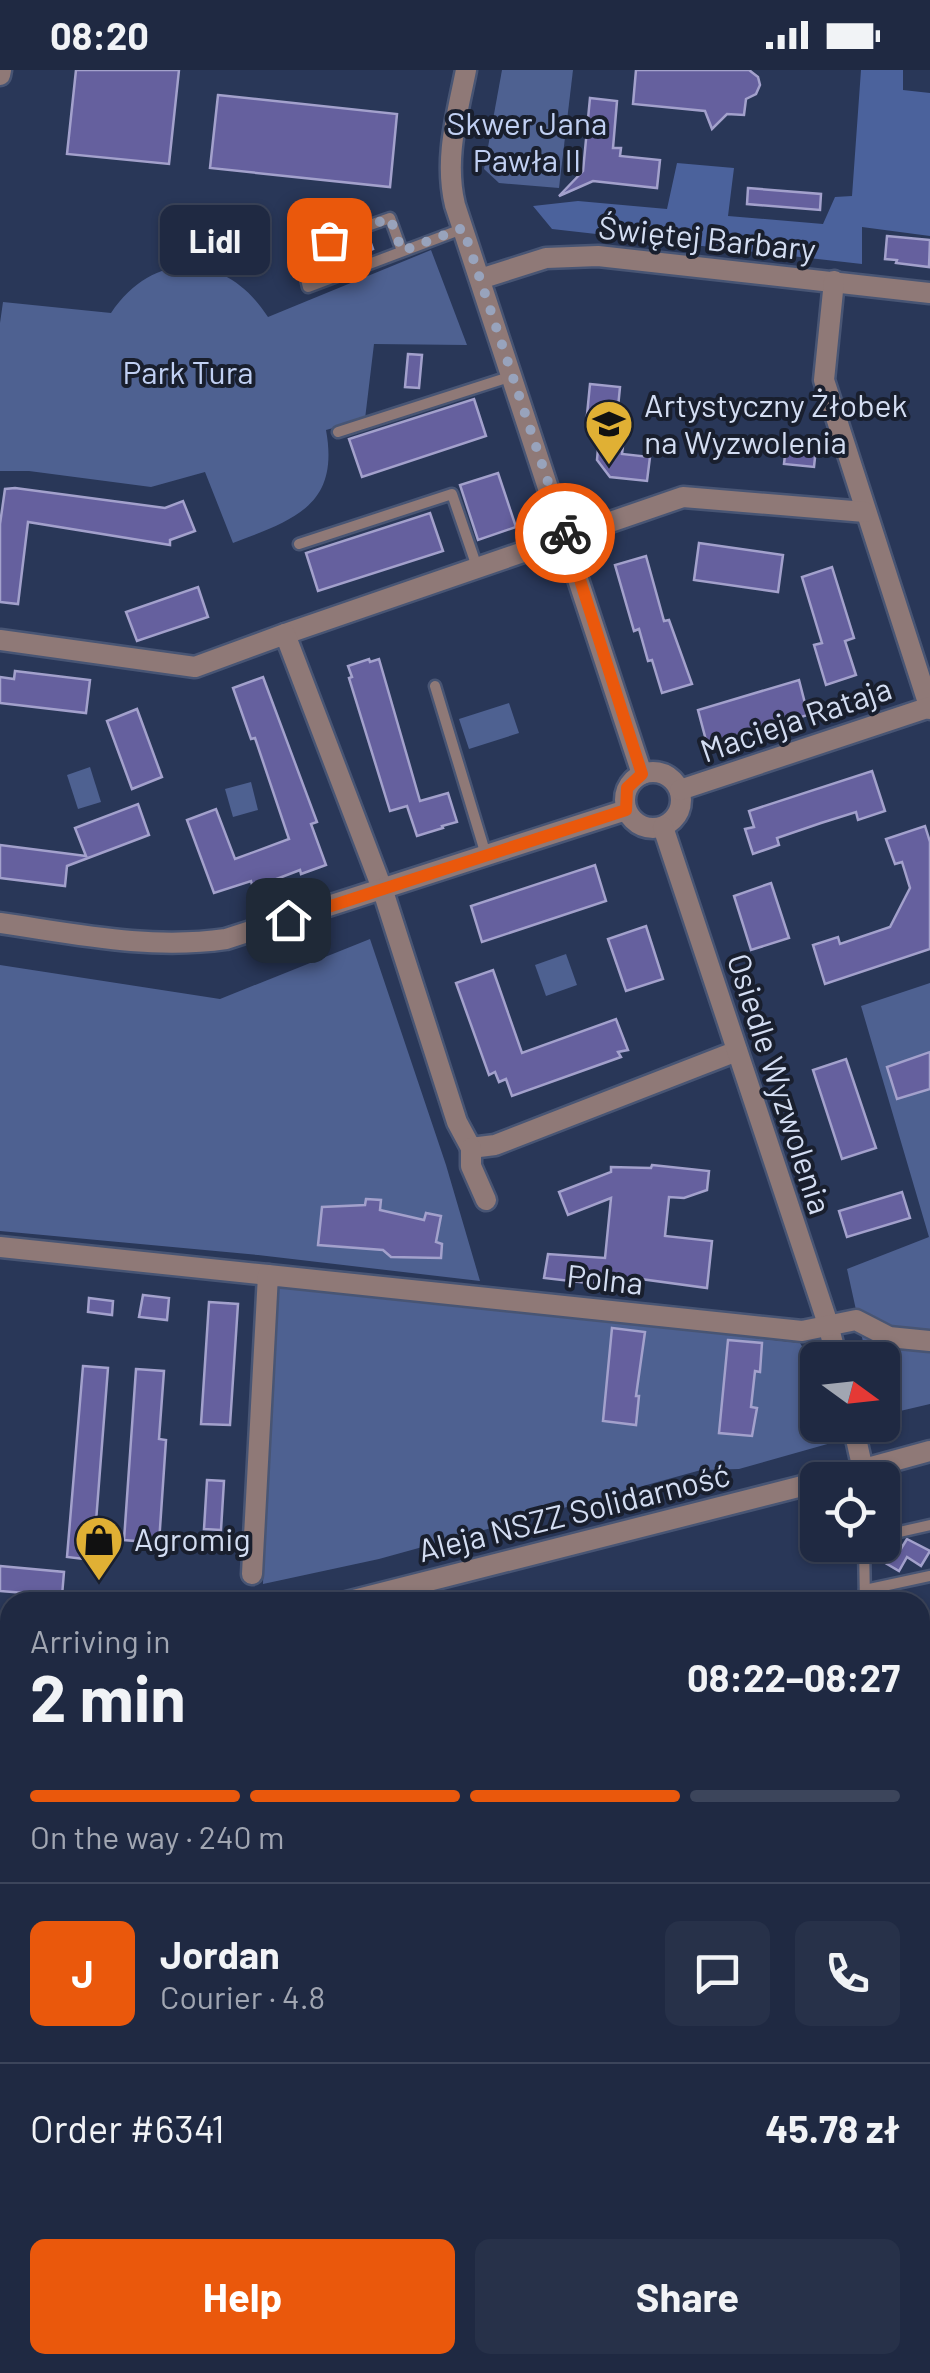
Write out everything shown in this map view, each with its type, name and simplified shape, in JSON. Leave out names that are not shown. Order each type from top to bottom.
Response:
[{"type":"street","points":[[466,70],[450,147],[448,178],[642,774]]},
{"type":"street","name":"Świętej Barbary","points":[[480,279],[546,258],[598,256],[930,293]]},
{"type":"street","points":[[834,281],[824,380],[930,708]]},
{"type":"street","points":[[0,640],[195,668],[683,497],[865,512]]},
{"type":"street","points":[[285,634],[383,890],[457,1122],[470,1148],[471,1166],[486,1200]]},
{"type":"street","name":"Macieja Rataja","points":[[680,790],[930,708]]},
{"type":"street","points":[[642,774],[664,774],[680,790],[679,812],[663,827],[641,826],[626,810],[627,788],[642,774]]},
{"type":"street","points":[[0,924],[148,944],[226,939],[626,810]]},
{"type":"street","name":"Osiedle Wyzwolenia","points":[[663,827],[832,1342]]},
{"type":"street","points":[[470,1148],[494,1145],[737,1051]]},
{"type":"street","name":"Polna","points":[[0,1247],[802,1331],[856,1320],[889,1337],[930,1341]]},
{"type":"street","points":[[252,1574],[268,1275]]},
{"type":"street","name":"Aleja NSZZ Solidarność","points":[[891,1462],[930,1451]]},
{"type":"street","name":"Aleja NSZZ Solidarność","points":[[385,1592],[800,1486]]},
{"type":"lane","points":[[402,251],[394,212],[298,250],[308,287],[463,228]]},
{"type":"lane","points":[[338,432],[513,376]]},
{"type":"lane","points":[[299,544],[452,494],[478,567]]},
{"type":"lane","points":[[435,686],[486,856]]},
{"type":"lane","points":[[900,1532],[930,1525]]},
{"type":"lane","points":[[864,1562],[865,1592]]},
{"type":"lane","points":[[878,1592],[930,1576]]},
{"type":"green space","name":"Skwer Jana Pawła II","points":[[502,70],[573,70],[559,188],[499,183],[484,169]]},
{"type":"green space","name":"Park Tura","points":[[431,250],[467,345],[374,344],[365,419],[326,430],[326,476],[319,493],[307,506],[275,526],[233,543],[205,472],[151,487],[29,471],[0,471],[3,302],[111,313],[148,277],[169,269],[191,267],[212,270],[232,280],[268,317]]},
{"type":"green space","points":[[509,703],[519,733],[469,749],[459,719]]},
{"type":"green space","points":[[90,767],[101,802],[78,809],[67,775]]},
{"type":"green space","points":[[251,782],[258,810],[233,817],[225,789]]},
{"type":"green space","points":[[370,939],[446,1165],[480,1281],[0,1231],[0,965],[220,999]]},
{"type":"green space","points":[[566,954],[577,985],[546,996],[535,965]]},
{"type":"green space","points":[[930,983],[930,1404],[900,1411],[900,1342],[863,1342],[847,1269],[929,1237],[861,1006]]},
{"type":"green space","points":[[273,1284],[800,1343],[800,1442],[831,1443],[739,1469],[701,1470],[379,1559],[263,1584]]},
{"type":"shaded area","points":[[861,70],[903,70],[903,90],[930,93],[930,236],[862,227],[862,264],[552,229],[533,206],[578,201],[667,209],[677,163],[734,168],[728,216],[823,224],[835,197],[852,196]]},
{"type":"building","points":[[76,70],[179,70],[169,164],[67,154]]},
{"type":"building","points":[[636,70],[749,70],[758,77],[760,85],[756,94],[746,99],[744,115],[727,114],[712,129],[705,111],[633,104]]},
{"type":"building","points":[[218,95],[397,114],[390,187],[210,168]]},
{"type":"building","points":[[590,98],[617,101],[613,148],[621,148],[620,156],[660,160],[657,188],[593,181],[559,196],[583,171]]},
{"type":"building","points":[[748,188],[821,194],[820,210],[747,204]]},
{"type":"building","points":[[368,235],[373,249],[320,271],[314,256]]},
{"type":"building","points":[[887,236],[930,240],[929,267],[885,259]]},
{"type":"building","points":[[408,354],[422,355],[419,388],[405,387]]},
{"type":"building","points":[[590,384],[620,387],[616,428],[625,429],[622,454],[650,457],[647,481],[610,477],[597,460],[600,426],[586,425]]},
{"type":"building","points":[[474,399],[486,436],[362,477],[349,439]]},
{"type":"building","points":[[786,445],[816,448],[814,467],[784,464]]},
{"type":"building","points":[[498,473],[516,527],[478,540],[460,485]]},
{"type":"building","points":[[5,489],[165,508],[183,501],[195,531],[170,540],[170,545],[28,522],[18,604],[0,602],[0,524]]},
{"type":"building","points":[[430,513],[443,551],[318,591],[306,553]]},
{"type":"building","points":[[699,543],[783,555],[778,592],[694,580]]},
{"type":"building","points":[[646,556],[664,621],[669,620],[692,684],[662,693],[639,629],[634,631],[615,565]]},
{"type":"building","points":[[832,567],[854,638],[845,641],[856,675],[826,685],[814,645],[822,643],[802,577]]},
{"type":"building","points":[[198,587],[208,617],[137,641],[126,612]]},
{"type":"building","points":[[379,659],[420,801],[448,793],[457,822],[417,836],[407,806],[390,811],[349,678],[352,677],[348,666]]},
{"type":"building","points":[[15,671],[90,680],[86,713],[0,703],[0,677],[14,679]]},
{"type":"building","points":[[263,677],[317,822],[311,824],[326,865],[301,874],[300,870],[253,888],[251,881],[214,893],[187,820],[216,809],[235,859],[289,839],[255,738],[251,739],[233,688]]},
{"type":"building","points":[[799,680],[808,715],[707,744],[698,710]]},
{"type":"building","points":[[137,709],[162,777],[132,789],[107,721]]},
{"type":"building","points":[[872,771],[885,811],[858,820],[856,812],[821,823],[777,838],[779,845],[753,854],[745,829],[754,827],[749,811]]},
{"type":"building","points":[[138,804],[149,835],[67,866],[65,886],[0,878],[0,845],[86,856],[75,828]]},
{"type":"building","points":[[925,826],[930,842],[930,949],[825,984],[813,945],[838,937],[840,944],[890,927],[910,888],[902,862],[895,864],[886,839]]},
{"type":"building","points":[[595,865],[606,901],[482,942],[471,906]]},
{"type":"building","points":[[771,883],[789,938],[751,950],[734,896]]},
{"type":"building","points":[[646,926],[663,979],[626,991],[608,939]]},
{"type":"building","points":[[493,970],[522,1053],[616,1019],[628,1050],[618,1052],[621,1057],[512,1096],[506,1079],[499,1082],[495,1072],[489,1075],[456,983]]},
{"type":"building","points":[[930,1052],[930,1089],[897,1099],[887,1067]]},
{"type":"building","points":[[846,1059],[876,1148],[842,1159],[813,1070]]},
{"type":"building","points":[[652,1165],[709,1171],[707,1190],[684,1198],[669,1197],[665,1236],[712,1241],[707,1288],[633,1278],[632,1288],[544,1278],[548,1254],[605,1258],[611,1198],[568,1215],[559,1192],[611,1172],[611,1167]]},
{"type":"building","points":[[902,1192],[910,1218],[847,1237],[839,1211]]},
{"type":"building","points":[[366,1199],[381,1200],[380,1210],[424,1220],[426,1213],[441,1216],[436,1242],[442,1244],[441,1258],[391,1257],[383,1250],[318,1245],[322,1207],[365,1205]]},
{"type":"building","points":[[143,1295],[169,1298],[167,1320],[139,1317]]},
{"type":"building","points":[[89,1298],[113,1301],[112,1315],[88,1312]]},
{"type":"building","points":[[209,1302],[238,1304],[230,1425],[201,1424]]},
{"type":"building","points":[[612,1328],[645,1332],[636,1425],[603,1421]]},
{"type":"building","points":[[728,1340],[762,1343],[751,1407],[757,1408],[752,1436],[719,1433]]},
{"type":"building","points":[[83,1366],[108,1368],[93,1560],[67,1557]]},
{"type":"building","points":[[136,1369],[164,1371],[159,1439],[166,1440],[159,1543],[124,1540]]},
{"type":"building","points":[[207,1480],[224,1481],[221,1530],[204,1529]]},
{"type":"building","points":[[907,1539],[930,1551],[921,1566],[907,1557],[899,1571],[884,1562],[900,1562],[900,1550]]},
{"type":"building","points":[[0,1566],[64,1572],[62,1592],[0,1591]]},
{"type":"way so far","points":[[329,240],[390,218],[402,251],[463,228],[565,533]]},
{"type":"place","name":"Lidl","points":[[329,240]]},
{"type":"place","name":"Artystyczny Żłobek na Wyzwolenia","points":[[609,466]]},
{"type":"place","name":"Agromig","points":[[99,1582]]},
{"type":"route","points":[[288,920],[626,810],[627,788],[642,774],[635,742],[565,533]]}]
